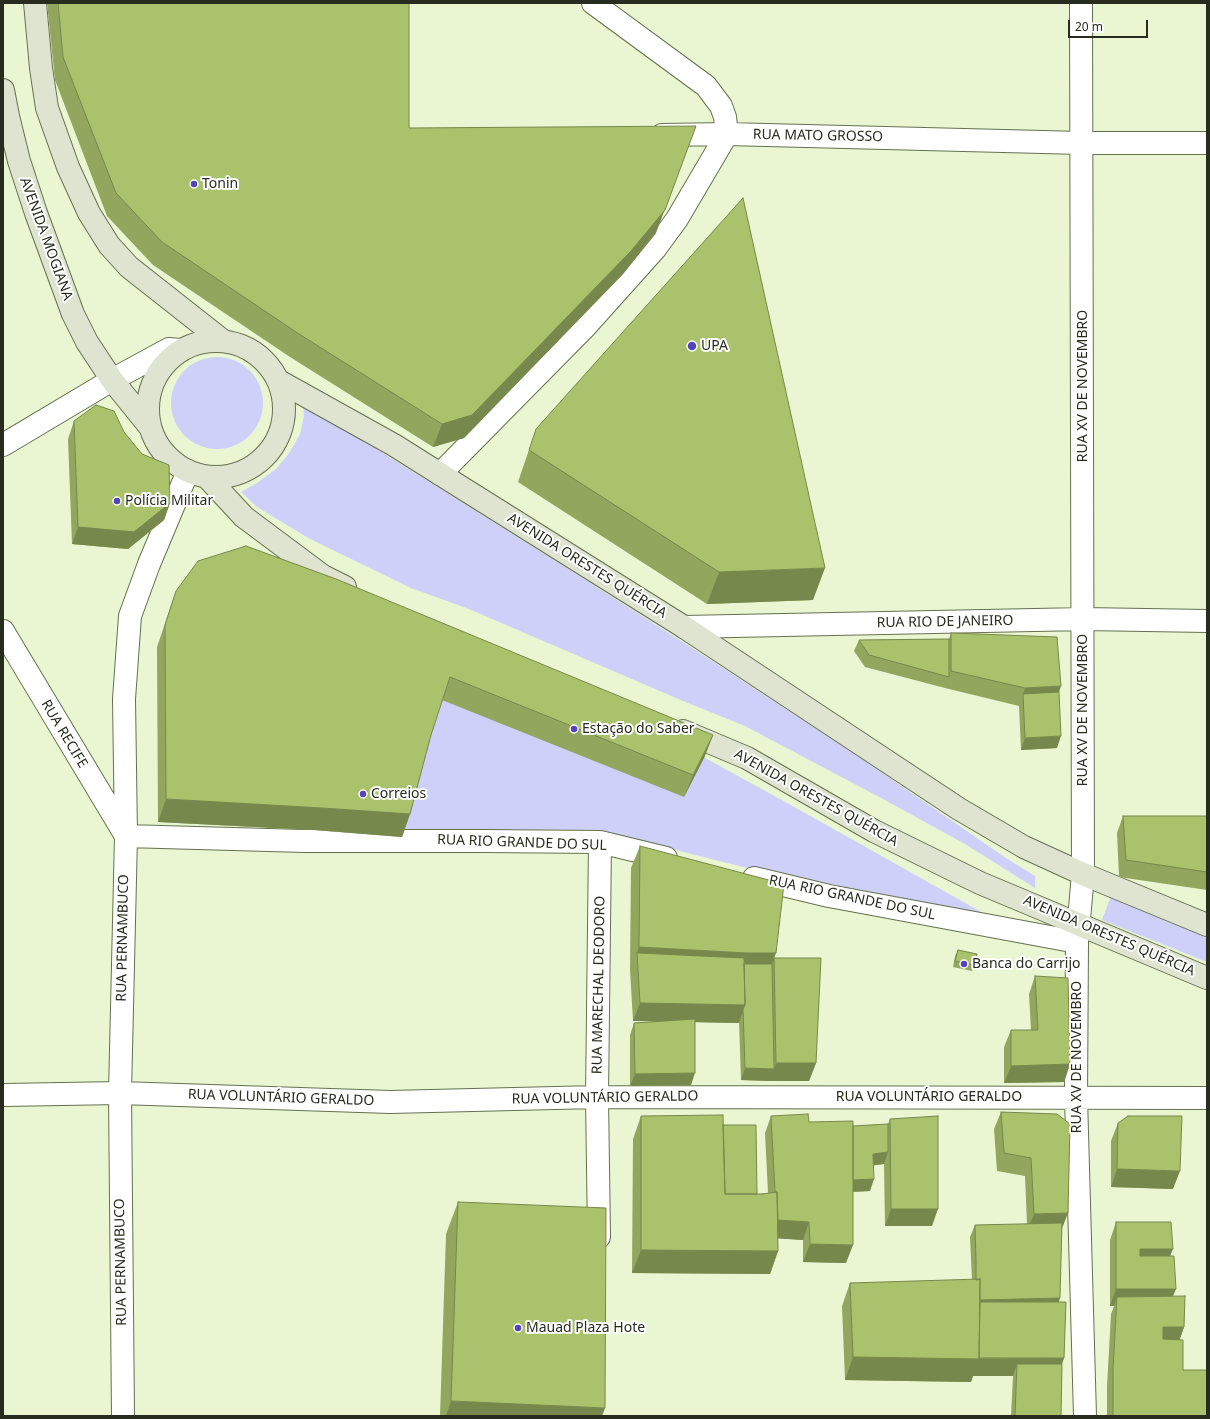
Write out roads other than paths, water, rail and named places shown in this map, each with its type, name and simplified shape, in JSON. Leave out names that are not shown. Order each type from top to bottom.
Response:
[{"type":"main road","points":[[35,3],[46,108],[68,167],[88,213],[109,245],[129,267],[223,341]]},
{"type":"main road","name":"AVENIDA MOGIANA","points":[[3,90],[19,161],[36,213],[68,300],[87,342],[112,380],[150,427]]},
{"type":"main road","points":[[198,474],[228,477],[248,470],[265,458],[277,442],[284,422],[285,401],[279,381],[266,361],[247,347],[223,341],[201,342],[181,350],[164,364],[152,384],[148,405],[150,427],[158,445],[171,461],[198,474],[244,517],[323,576],[366,597]]},
{"type":"main road","name":"AVENIDA ORESTES QUÉRCIA","points":[[279,381],[394,445],[684,627],[959,809],[1024,847],[1083,874],[1207,924]]},
{"type":"main road","name":"AVENIDA ORESTES QUÉRCIA","points":[[666,724],[748,758],[874,831],[1077,932],[1207,978]]},
{"type":"street","points":[[440,474],[586,326],[655,249],[677,219],[727,134],[725,117],[721,106],[706,86],[593,3]]},
{"type":"street","name":"RUA XV DE NOVEMBRO","points":[[1081,3],[1084,619],[1083,874],[1077,932],[1076,1097],[1085,1416]]},
{"type":"street","name":"RUA MATO GROSSO","points":[[641,135],[727,134],[1082,143],[1207,143]]},
{"type":"street","points":[[3,445],[112,380],[169,350],[181,350]]},
{"type":"street","name":"RUA PERNAMBUCO","points":[[123,1416],[120,1093],[126,836],[124,699],[130,616],[148,564],[198,474]]},
{"type":"street","name":"RUA RIO DE JANEIRO","points":[[684,627],[1084,619],[1207,621]]},
{"type":"street","name":"RUA RECIFE","points":[[3,631],[126,836]]},
{"type":"street","name":"RUA RIO GRANDE DO SUL","points":[[126,836],[304,841],[600,842],[684,862]]},
{"type":"street","name":"RUA MARECHAL DEODORO","points":[[599,1256],[597,1097],[600,842]]},
{"type":"street","name":"RUA RIO GRANDE DO SUL","points":[[737,874],[829,896],[1077,932]]},
{"type":"street","name":"RUA VOLUNTÁRIO GERALDO","points":[[3,1095],[120,1093],[390,1102],[597,1097],[1207,1098]]},
{"type":"place","name":"Tonin","points":[[194,184]]},
{"type":"place","name":"UPA","points":[[692,346]]},
{"type":"place","name":"Polícia Militar","points":[[117,501]]},
{"type":"place","name":"Estação do Saber","points":[[574,729]]},
{"type":"place","name":"Correios","points":[[363,794]]},
{"type":"place","name":"Banca do Carrijo","points":[[964,964]]},
{"type":"place","name":"Mauad Plaza Hote","points":[[518,1328]]}]
